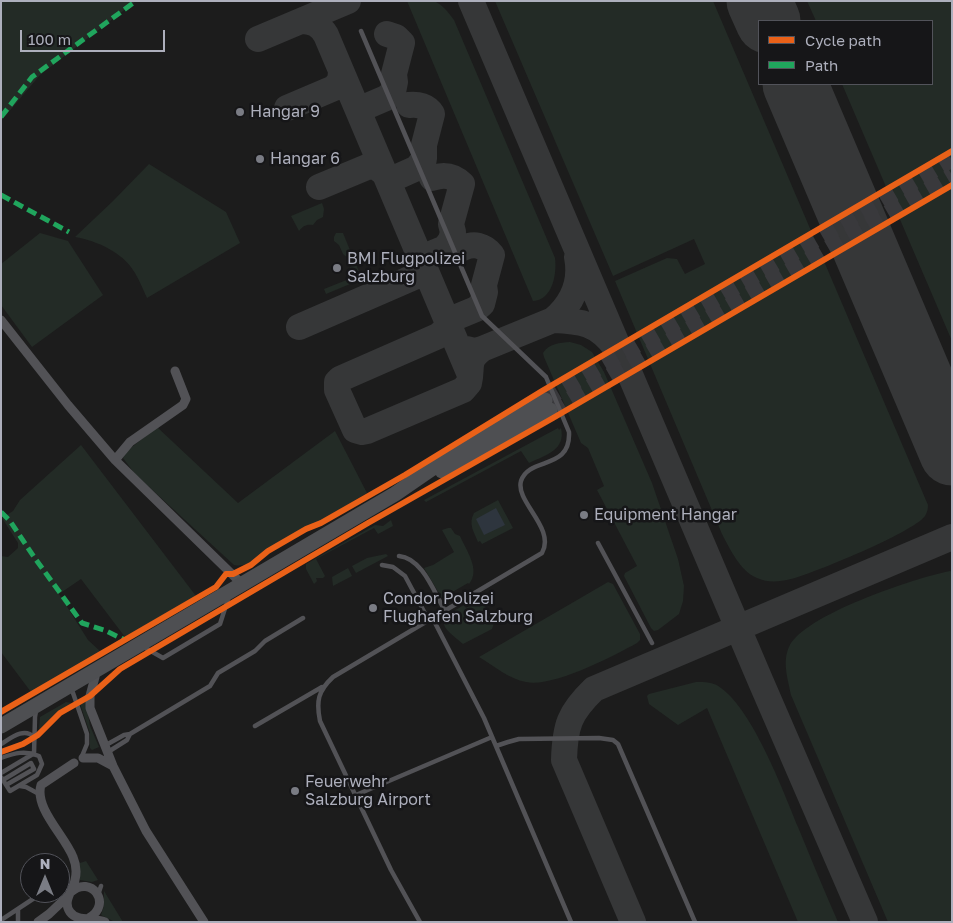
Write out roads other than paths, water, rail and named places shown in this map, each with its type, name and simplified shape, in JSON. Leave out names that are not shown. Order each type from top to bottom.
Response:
[{"type":"main road","points":[[1,726],[70,686],[98,673],[139,644],[396,494],[456,452],[513,425],[548,405]]},
{"type":"street","points":[[1,320],[68,406],[115,460],[236,588]]},
{"type":"street","points":[[115,460],[130,442],[183,405],[186,399],[175,371]]},
{"type":"street","points":[[98,673],[90,696],[90,708],[113,766],[146,831],[204,922]]},
{"type":"street","points":[[82,757],[98,758],[113,766]]},
{"type":"street","points":[[70,893],[76,875],[75,862],[42,805],[39,794],[40,786],[74,763]]},
{"type":"street","points":[[70,893],[77,888],[85,886],[93,890],[100,900],[98,909],[86,919],[72,922]]},
{"type":"street","points":[[38,922],[60,903]]},
{"type":"street","points":[[67,903],[68,910],[74,916],[105,922]]},
{"type":"lane","points":[[254,726],[323,686],[333,677],[430,618],[542,553],[546,541],[522,492],[521,481],[526,473],[559,457],[566,451],[570,442],[569,432],[546,377],[482,316],[361,31]]},
{"type":"lane","points":[[598,542],[652,643]]},
{"type":"lane","points":[[399,556],[406,557],[422,571],[444,610]]},
{"type":"lane","points":[[382,565],[392,567],[404,576],[430,618],[492,737],[571,922]]},
{"type":"lane","points":[[139,644],[163,658],[220,624],[236,588]]},
{"type":"lane","points":[[107,749],[127,740],[130,734],[210,686],[218,673],[255,652],[265,642],[303,618]]},
{"type":"lane","points":[[70,686],[87,734],[87,744],[82,757]]},
{"type":"lane","points":[[323,686],[318,708],[320,721],[391,870],[420,922]]},
{"type":"lane","points":[[34,754],[34,717],[40,703]]},
{"type":"lane","points":[[1,744],[19,734],[31,734],[34,737]]},
{"type":"lane","points":[[356,796],[492,737]]},
{"type":"lane","points":[[496,746],[519,740],[599,738],[613,740],[618,744],[695,922]]},
{"type":"lane","points":[[1,758],[19,753],[34,754],[39,756],[42,761],[40,771],[10,791],[6,786],[2,779],[31,763],[34,769],[6,786]]},
{"type":"lane","points":[[1,773],[34,754]]},
{"type":"lane","points":[[18,786],[28,788],[39,794]]},
{"type":"lane","points":[[98,896],[101,886]]},
{"type":"lane","points":[[1,920],[7,919],[28,903]]},
{"type":"lane","points":[[18,910],[18,922]]},
{"type":"tunnel","points":[[545,400],[952,160]]},
{"type":"tunnel","points":[[550,410],[952,175]]},
{"type":"place","name":"Hangar 9","points":[[240,112]]},
{"type":"place","name":"Hangar 6","points":[[260,159]]},
{"type":"place","name":"BMI Flugpolizei Salzburg","points":[[337,268]]},
{"type":"place","name":"Equipment Hangar","points":[[584,515]]},
{"type":"place","name":"Condor Polizei Flughafen Salzburg","points":[[373,608]]},
{"type":"place","name":"Feuerwehr Salzburg Airport","points":[[295,791]]}]
